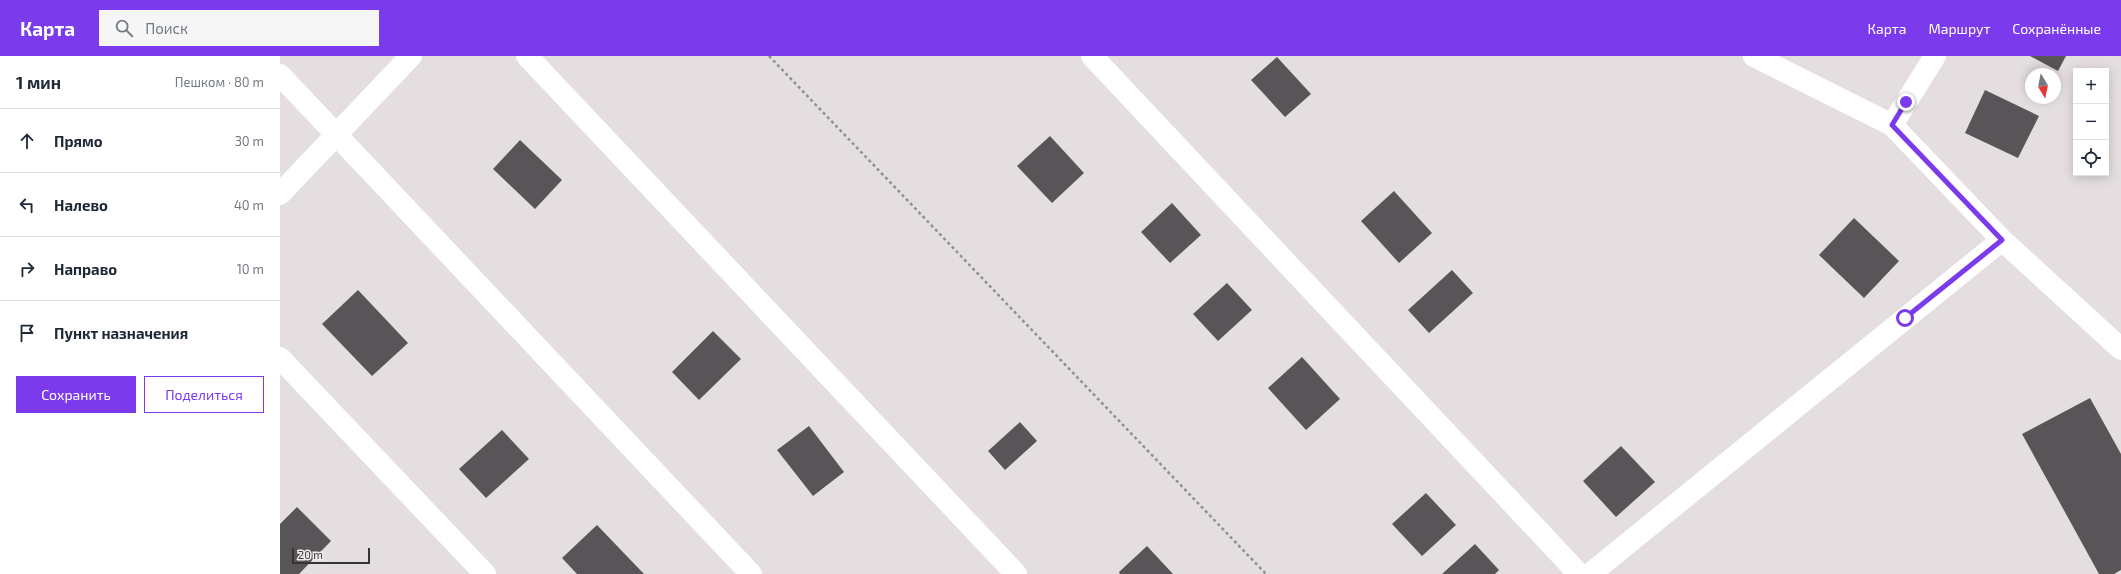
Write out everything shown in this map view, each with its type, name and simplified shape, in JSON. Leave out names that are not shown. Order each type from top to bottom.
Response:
[{"type":"street","points":[[280,194],[411,56]]},
{"type":"street","points":[[527,56],[1016,574]]},
{"type":"street","points":[[1092,56],[1579,574]]},
{"type":"street","points":[[1754,56],[1892,125],[2002,240],[2121,349]]},
{"type":"street","points":[[1892,125],[1935,56]]},
{"type":"street","points":[[280,75],[751,574]]},
{"type":"street","points":[[1590,574],[2002,240]]},
{"type":"street","points":[[280,358],[485,574]]},
{"type":"path","points":[[770,56],[1266,574]]},
{"type":"building","points":[[2030,56],[2066,56],[2060,68],[2052,68]]},
{"type":"building","points":[[1277,57],[1311,94],[1285,117],[1251,80]]},
{"type":"building","points":[[1985,90],[2039,116],[2018,158],[1965,133]]},
{"type":"building","points":[[1050,136],[1084,173],[1052,203],[1017,166]]},
{"type":"building","points":[[520,140],[562,180],[535,209],[493,169]]},
{"type":"building","points":[[1394,191],[1432,233],[1399,263],[1361,221]]},
{"type":"building","points":[[1172,203],[1201,235],[1170,263],[1141,232]]},
{"type":"building","points":[[1854,218],[1899,261],[1864,298],[1819,255]]},
{"type":"building","points":[[1452,270],[1473,293],[1429,333],[1408,310]]},
{"type":"building","points":[[1227,283],[1252,310],[1218,341],[1193,314]]},
{"type":"building","points":[[358,290],[408,343],[372,376],[322,324]]},
{"type":"building","points":[[713,331],[741,359],[699,400],[672,372]]},
{"type":"building","points":[[1302,357],[1340,399],[1306,430],[1268,388]]},
{"type":"building","points":[[2090,398],[2121,454],[2121,570],[2114,574],[2099,574],[2022,434]]},
{"type":"building","points":[[1020,422],[1037,441],[1005,470],[988,451]]},
{"type":"building","points":[[809,426],[844,472],[813,496],[777,450]]},
{"type":"building","points":[[502,430],[529,459],[486,498],[459,469]]},
{"type":"building","points":[[1621,446],[1655,482],[1616,517],[1583,481]]},
{"type":"building","points":[[1426,493],[1456,525],[1422,556],[1392,524]]},
{"type":"building","points":[[297,507],[331,541],[299,574],[280,574],[280,524]]},
{"type":"building","points":[[597,525],[644,574],[577,574],[562,558]]},
{"type":"building","points":[[1475,544],[1499,570],[1495,574],[1442,574]]},
{"type":"building","points":[[1147,546],[1173,574],[1120,574],[1119,572]]},
{"type":"route","points":[[1905,318],[2002,240],[1892,125],[1906,102]]}]
